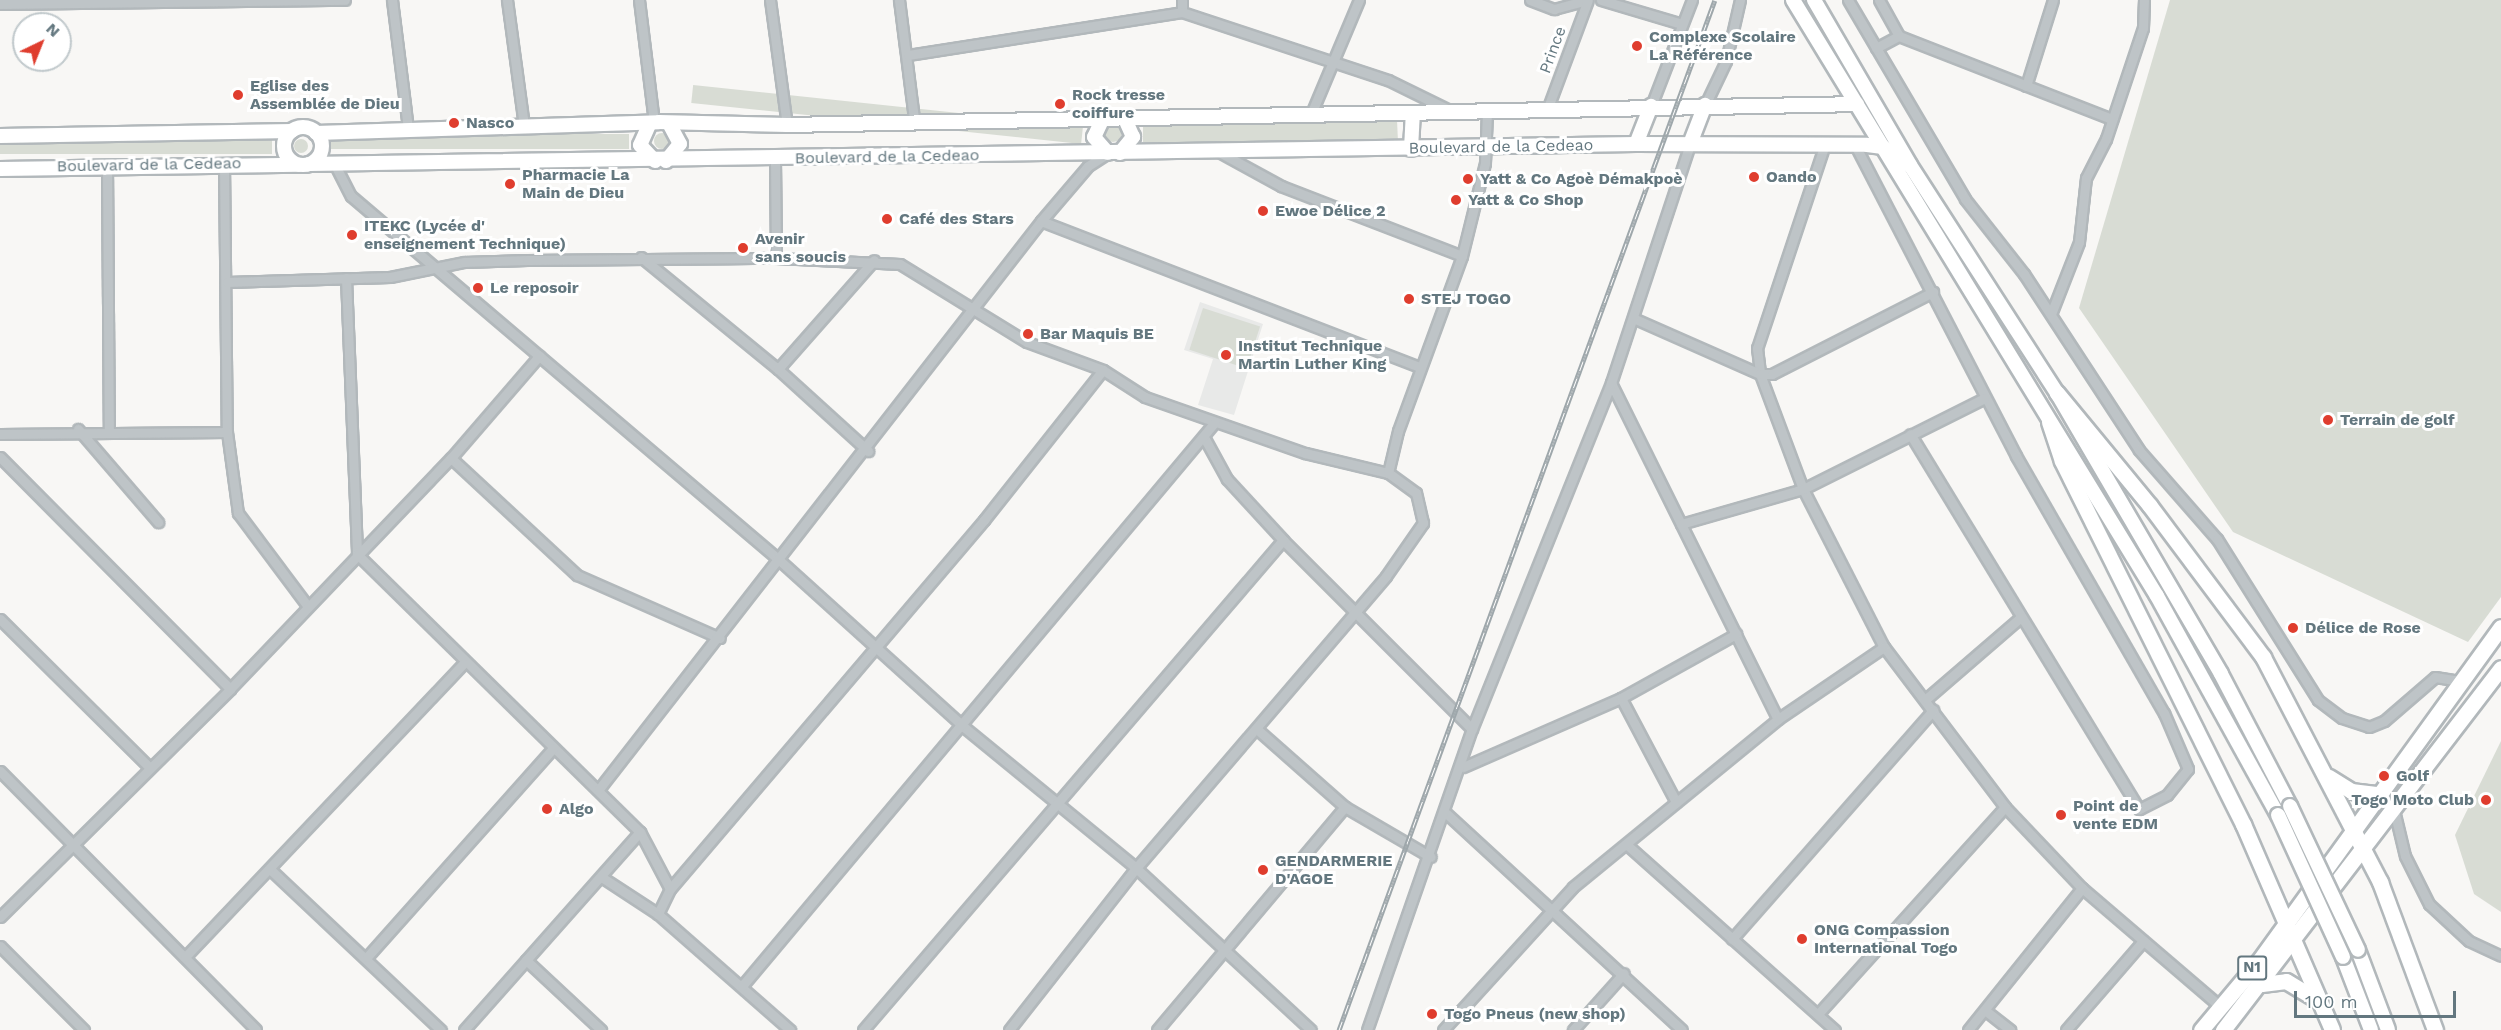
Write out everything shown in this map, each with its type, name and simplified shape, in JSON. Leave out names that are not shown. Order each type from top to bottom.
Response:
[{"type":"highway","points":[[2057,393],[2151,506],[2263,657],[2364,849],[2408,947],[2435,1030]]},
{"type":"highway","points":[[2049,422],[2062,461],[2167,666],[2286,921],[2332,1030]]},
{"type":"highway","name":"N1","points":[[2201,1030],[2286,921],[2352,826],[2501,627]]},
{"type":"highway","name":"N1","points":[[2223,1030],[2295,943],[2393,806],[2501,668]]},
{"type":"highway","points":[[2325,773],[2350,791],[2376,794]]},
{"type":"highway","points":[[2262,984],[2275,980],[2299,984],[2321,1002]]},
{"type":"main road","points":[[1792,0],[2196,662],[2278,815],[2343,957],[2371,1030]]},
{"type":"main road","points":[[1814,0],[1892,128],[1910,165],[2057,393],[2221,674],[2289,806],[2358,950],[2388,1030]]},
{"type":"main road","name":"Boulevard de la Cedeao","points":[[0,136],[292,131],[307,128],[316,133],[408,128],[651,124],[787,125],[914,119],[1487,112],[1651,106],[1857,104]]},
{"type":"main road","points":[[1857,104],[1892,128]]},
{"type":"main road","points":[[1690,144],[1705,105]]},
{"type":"main road","points":[[1636,144],[1651,106]]},
{"type":"main road","points":[[1411,149],[1413,113]]},
{"type":"main road","points":[[1103,118],[1094,137],[1114,153],[1133,137],[1124,117]]},
{"type":"main road","points":[[651,124],[640,145],[661,161],[680,144],[670,125]]},
{"type":"main road","points":[[292,131],[284,150],[304,164],[321,153],[316,133]]},
{"type":"main road","name":"Boulevard de la Cedeao","points":[[0,169],[107,165],[775,160],[1636,144],[1883,147]]},
{"type":"main road","points":[[1883,147],[1910,165]]},
{"type":"street","points":[[0,4],[345,0]]},
{"type":"street","points":[[392,0],[408,128]]},
{"type":"street","points":[[507,0],[524,126]]},
{"type":"street","points":[[639,0],[651,124]]},
{"type":"street","points":[[770,0],[787,125]]},
{"type":"street","points":[[899,0],[908,55],[914,119]]},
{"type":"street","points":[[1182,0],[1182,12]]},
{"type":"street","points":[[1311,114],[1359,0]]},
{"type":"street","points":[[1530,0],[1554,9],[1587,0]]},
{"type":"street","name":"Prince","points":[[1547,110],[1587,0]]},
{"type":"street","points":[[1601,0],[1682,24]]},
{"type":"street","points":[[1651,106],[1692,0]]},
{"type":"street","points":[[1705,105],[1726,61],[1740,0]]},
{"type":"street","points":[[1848,0],[1965,199],[2051,314],[2139,450],[2217,539],[2318,700],[2342,718],[2369,727],[2384,722],[2435,677],[2460,681]]},
{"type":"street","points":[[1879,0],[1899,36],[2112,119]]},
{"type":"street","points":[[2026,86],[2052,0]]},
{"type":"street","points":[[2051,314],[2079,242],[2086,178],[2112,119],[2144,22],[2144,0]]},
{"type":"street","points":[[908,55],[1182,12],[1333,60],[1428,96],[1453,112]]},
{"type":"street","points":[[1876,48],[1899,36]]},
{"type":"street","points":[[1388,473],[1420,367],[1462,256],[1487,148],[1487,112]]},
{"type":"street","points":[[1367,1030],[1447,814],[1463,767],[1472,729],[1611,383],[1690,144]]},
{"type":"street","points":[[1856,145],[1933,292],[1985,398],[2133,653],[2173,734],[2188,769],[2167,795],[2139,809],[1910,434]]},
{"type":"street","points":[[1824,147],[1757,348],[1760,375],[1803,489],[1884,647],[1926,699],[2005,807],[2082,888],[2221,1006]]},
{"type":"street","points":[[1219,152],[1281,186],[1462,256]]},
{"type":"street","points":[[599,789],[720,638],[777,558],[868,451],[976,312],[1041,222],[1088,166],[1114,153]]},
{"type":"street","points":[[775,160],[776,258]]},
{"type":"street","points":[[334,163],[351,196],[777,558],[874,649],[964,727],[1136,868],[1222,951],[1311,1030]]},
{"type":"street","points":[[224,164],[227,432],[237,513],[306,604]]},
{"type":"street","points":[[107,165],[109,429]]},
{"type":"street","points":[[1041,222],[1420,367]]},
{"type":"street","points":[[641,257],[778,369],[868,451]]},
{"type":"street","points":[[227,282],[346,278],[437,267],[641,257],[874,260],[900,264],[1027,342],[1103,370],[1145,397],[1305,453],[1388,473],[1416,493],[1423,523],[1355,613],[1258,730],[1136,868],[1009,1030]]},
{"type":"street","points":[[778,369],[874,260]]},
{"type":"street","points":[[346,278],[357,554],[463,664],[599,789],[640,832],[670,889]]},
{"type":"street","points":[[1633,318],[1760,375],[1783,370],[1933,292]]},
{"type":"street","points":[[0,917],[74,848],[230,689],[306,604],[450,458],[539,356]]},
{"type":"street","points":[[658,914],[670,889],[874,649],[1103,370]]},
{"type":"street","points":[[1611,383],[1778,719]]},
{"type":"street","points":[[1681,524],[1803,489],[1985,398]]},
{"type":"street","points":[[742,986],[964,727],[1205,439],[1215,422]]},
{"type":"street","points":[[0,434],[78,429],[227,432]]},
{"type":"street","points":[[78,429],[158,522]]},
{"type":"street","points":[[1205,439],[1227,479],[1283,540],[1472,729]]},
{"type":"street","points":[[0,457],[230,689]]},
{"type":"street","points":[[450,458],[577,576],[720,638]]},
{"type":"street","points":[[863,1030],[1054,802],[1283,540]]},
{"type":"street","points":[[1926,699],[2020,617]]},
{"type":"street","points":[[0,619],[150,768]]},
{"type":"street","points":[[1463,767],[1621,698],[1736,634]]},
{"type":"street","points":[[1443,1030],[1553,906],[1778,719],[1884,647]]},
{"type":"street","points":[[185,957],[272,871],[463,664]]},
{"type":"street","points":[[1621,698],[1676,802]]},
{"type":"street","points":[[1732,939],[1933,711]]},
{"type":"street","points":[[1258,730],[1345,807],[1431,857]]},
{"type":"street","points":[[367,957],[553,748]]},
{"type":"street","points":[[0,771],[256,1030]]},
{"type":"street","points":[[2393,806],[2405,856],[2429,904],[2469,941],[2501,956]]},
{"type":"street","points":[[1157,1030],[1345,807]]},
{"type":"street","points":[[1818,1014],[2005,807]]},
{"type":"street","points":[[1447,814],[1553,906],[1682,1030]]},
{"type":"street","points":[[465,1030],[526,960],[603,878],[640,832]]},
{"type":"street","points":[[1626,844],[1835,1030]]},
{"type":"street","points":[[272,871],[367,957],[441,1030]]},
{"type":"street","points":[[603,878],[658,914],[790,1030]]},
{"type":"street","points":[[1968,1030],[1986,1011],[2082,888]]},
{"type":"street","points":[[2066,1030],[2143,941]]},
{"type":"street","points":[[0,946],[84,1030]]},
{"type":"street","points":[[526,960],[601,1030]]},
{"type":"street","points":[[1573,1030],[1624,973]]},
{"type":"street","points":[[1986,1011],[2010,1030]]},
{"type":"shaded area","name":"Terrain de golf","points":[[2170,0],[2501,0],[2501,597],[2468,642],[2233,532],[2079,308]]},
{"type":"shaded area","points":[[693,85],[1083,126],[1081,144],[691,103]]},
{"type":"shaded area","points":[[1397,120],[1398,142],[1143,142],[1143,125]]},
{"type":"shaded area","points":[[1113,124],[1119,127],[1122,133],[1119,139],[1113,142],[1107,139],[1104,133],[1107,127]]},
{"type":"shaded area","points":[[662,133],[668,135],[670,141],[668,147],[662,149],[656,147],[654,141],[656,135]]},
{"type":"shaded area","points":[[330,134],[629,134],[629,149],[330,149]]},
{"type":"shaded area","points":[[0,139],[272,139],[272,154],[0,154]]},
{"type":"shaded area","points":[[298,139],[304,139],[308,146],[304,153],[298,153],[294,149],[294,143]]},
{"type":"shaded area","name":"Institut Technique Martin Luther King","points":[[1200,302],[1263,324],[1234,415],[1198,405],[1213,359],[1184,350]]},
{"type":"shaded area","points":[[1203,308],[1260,327],[1246,368],[1189,350]]},
{"type":"shaded area","name":"Togo Moto Club","points":[[2501,741],[2501,912],[2474,894],[2455,835]]},
{"type":"railway","points":[[1339,1030],[1715,0]]},
{"type":"place","name":"Complexe Scolaire La Référence","points":[[1637,46]]},
{"type":"place","name":"Eglise des Assemblée de Dieu","points":[[238,95]]},
{"type":"place","name":"Rock tresse coiffure","points":[[1060,104]]},
{"type":"place","name":"Nasco","points":[[454,123]]},
{"type":"place","name":"Oando","points":[[1754,177]]},
{"type":"place","name":"Yatt & Co Agoè Démakpoè","points":[[1468,179]]},
{"type":"place","name":"Pharmacie La Main de Dieu","points":[[510,184]]},
{"type":"place","name":"Yatt & Co Shop","points":[[1456,200]]},
{"type":"place","name":"Ewoe Délice 2","points":[[1263,211]]},
{"type":"place","name":"Café des Stars","points":[[887,219]]},
{"type":"place","name":"ITEKC (Lycée d' enseignement Technique)","points":[[352,235]]},
{"type":"place","name":"Avenir sans soucis","points":[[743,248]]},
{"type":"place","name":"Le reposoir","points":[[478,288]]},
{"type":"place","name":"STEJ TOGO","points":[[1409,299]]},
{"type":"place","name":"Bar Maquis BE","points":[[1028,334]]},
{"type":"place","name":"Institut Technique Martin Luther King","points":[[1226,355]]},
{"type":"place","name":"Terrain de golf","points":[[2328,420]]},
{"type":"place","name":"Délice de Rose","points":[[2293,628]]},
{"type":"place","name":"Golf","points":[[2384,776]]},
{"type":"place","name":"Togo Moto Club","points":[[2486,800]]},
{"type":"place","name":"Algo","points":[[547,809]]},
{"type":"place","name":"Point de vente EDM","points":[[2061,815]]},
{"type":"place","name":"GENDARMERIE D'AGOE","points":[[1263,870]]},
{"type":"place","name":"ONG Compassion International Togo","points":[[1802,939]]},
{"type":"place","name":"Togo Pneus (new shop)","points":[[1432,1014]]}]
